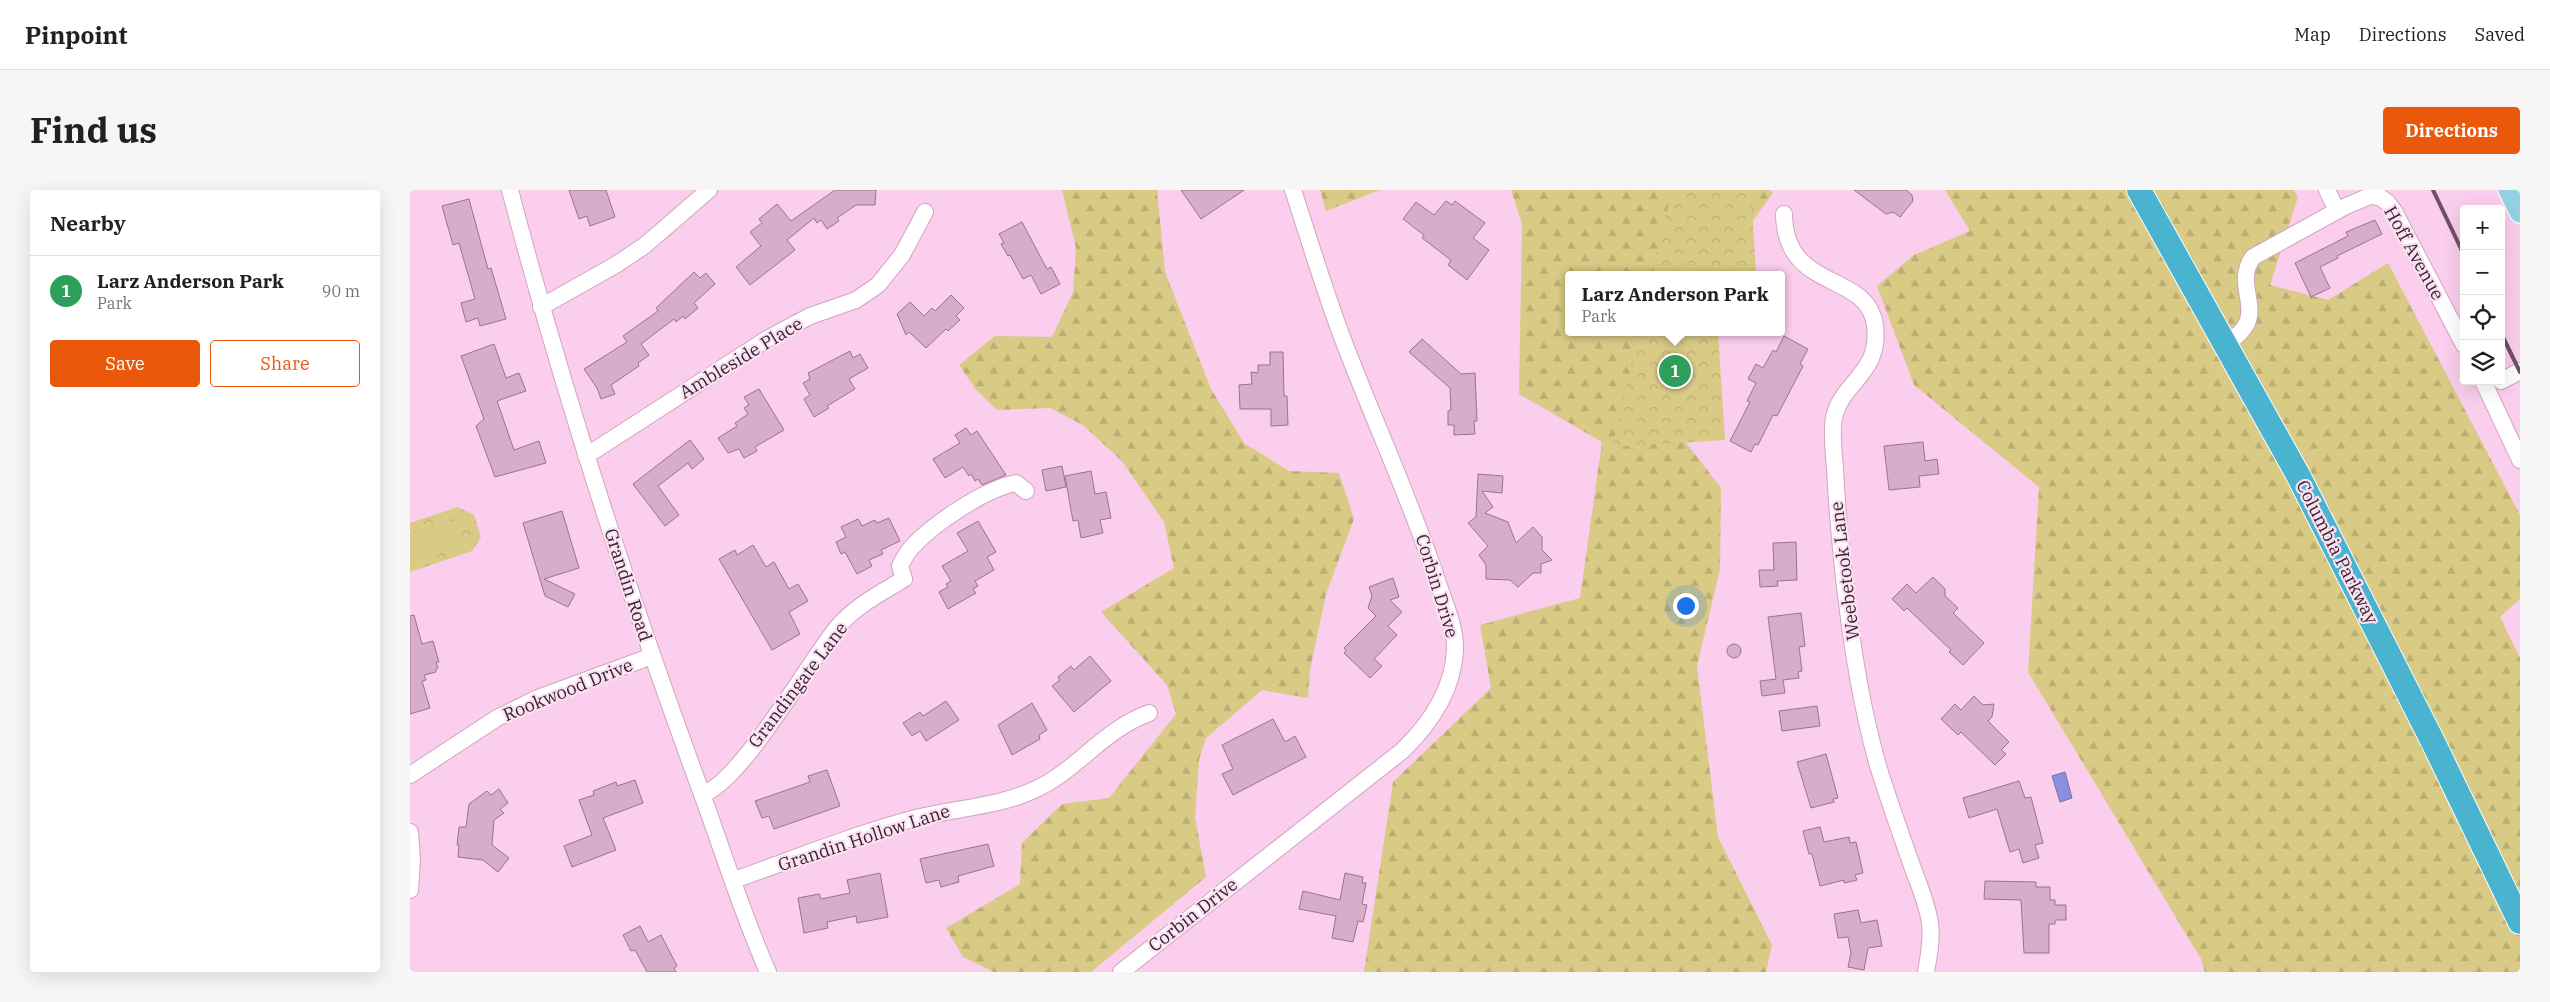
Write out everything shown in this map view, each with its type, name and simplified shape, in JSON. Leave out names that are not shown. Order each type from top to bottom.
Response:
[{"type":"highway","name":"Columbia Parkway","points":[[2139,190],[2298,475],[2433,742],[2520,922]]},
{"type":"main road","points":[[2509,190],[2520,212]]},
{"type":"street","name":"Grandin Road","points":[[510,190],[541,307],[586,456],[652,656],[734,880],[749,930],[768,972]]},
{"type":"street","points":[[541,307],[637,250],[709,190]]},
{"type":"street","name":"Corbin Drive","points":[[1121,972],[1402,751],[1433,716],[1452,672],[1455,648],[1450,622],[1422,534],[1342,336],[1293,190]]},
{"type":"street","points":[[2327,190],[2341,209]]},
{"type":"street","name":"Hoff Avenue","points":[[2225,346],[2242,331],[2248,322],[2249,311],[2245,282],[2248,263],[2262,251],[2341,209],[2370,196],[2380,197],[2388,202],[2461,340]]},
{"type":"street","name":"Ambleside Place","points":[[586,456],[767,339],[810,316],[856,300],[878,285],[902,255],[925,212]]},
{"type":"street","name":"Weebetook Lane","points":[[1784,214],[1784,233],[1790,248],[1812,270],[1861,298],[1870,311],[1875,325],[1876,343],[1870,362],[1837,406],[1834,418],[1832,431],[1837,499],[1850,626],[1870,732],[1893,813],[1928,913],[1930,944],[1926,972]]},
{"type":"street","points":[[2505,377],[2520,371]]},
{"type":"street","points":[[2493,385],[2520,460]]},
{"type":"street","name":"Grandingate Lane","points":[[702,794],[709,792],[737,767],[764,732],[837,627],[864,604],[904,579],[900,566],[912,547],[964,505],[1005,485],[1016,483],[1026,491]]},
{"type":"street","name":"Rookwood Drive","points":[[410,775],[497,718],[538,698],[652,656]]},
{"type":"street","name":"Grandin Hollow Lane","points":[[734,880],[914,818],[1014,798],[1056,778],[1112,731],[1130,720],[1149,712]]},
{"type":"street","points":[[410,832],[412,860],[410,890]]},
{"type":"green space","points":[[1062,190],[1157,190],[1165,272],[1211,389],[1244,443],[1289,471],[1339,473],[1354,519],[1326,594],[1310,670],[1308,698],[1262,690],[1206,738],[1199,760],[1195,817],[1206,877],[1091,972],[994,972],[963,957],[946,928],[1020,884],[1022,843],[1062,804],[1109,798],[1176,714],[1167,685],[1101,612],[1174,568],[1164,522],[1122,461],[1083,425],[1050,408],[997,410],[977,391],[959,365],[995,336],[1052,337],[1073,292],[1076,248]]},
{"type":"green space","points":[[1320,190],[1380,190],[1326,211]]},
{"type":"green space","points":[[1511,190],[1770,190],[1773,193],[1740,238],[1755,271],[1565,271],[1565,336],[1658,336],[1663,413],[1721,488],[1720,569],[1697,666],[1718,837],[1772,945],[1766,972],[1364,972],[1393,782],[1491,688],[1480,625],[1580,598],[1602,442],[1519,394],[1522,224]]},
{"type":"green space","points":[[1672,190],[1751,190],[1756,271],[1653,271]]},
{"type":"green space","points":[[1945,190],[2294,190],[2298,197],[2270,285],[2328,300],[2388,263],[2520,515],[2520,599],[2500,617],[2520,658],[2520,972],[2205,972],[2201,959],[2028,672],[2039,487],[1914,385],[1877,286],[1914,255],[1970,231]]},
{"type":"green space","points":[[1638,336],[1718,336],[1725,440],[1612,447]]},
{"type":"green space","points":[[458,507],[474,515],[481,537],[472,551],[410,572],[410,523]]},
{"type":"green space","points":[[457,520],[465,546],[410,562],[410,533]]},
{"type":"water","points":[[2065,772],[2072,798],[2060,802],[2052,776]]},
{"type":"building","points":[[569,190],[606,190],[615,217],[590,226],[587,216],[579,219]]},
{"type":"building","points":[[835,190],[876,190],[875,205],[856,205],[837,218],[839,221],[827,229],[821,220],[817,223],[814,218],[787,240],[795,250],[750,285],[736,267],[761,246],[750,232],[762,223],[759,219],[777,204],[791,221]]},
{"type":"building","points":[[1181,190],[1244,190],[1201,219]]},
{"type":"building","points":[[1854,190],[1906,190],[1912,195],[1913,201],[1900,217],[1893,212],[1886,214]]},
{"type":"building","points":[[469,199],[488,269],[491,268],[506,319],[480,326],[478,318],[466,322],[461,303],[475,299],[459,243],[453,245],[442,206]]},
{"type":"building","points":[[1446,201],[1452,205],[1455,201],[1485,223],[1473,238],[1489,250],[1467,280],[1448,265],[1451,260],[1422,238],[1424,235],[1403,219],[1416,202],[1434,215]]},
{"type":"building","points":[[2375,220],[2382,234],[2337,256],[2338,258],[2320,267],[2330,288],[2311,297],[2295,263],[2348,236],[2346,232]]},
{"type":"building","points":[[1022,222],[1047,269],[1051,267],[1060,284],[1041,294],[1031,275],[1023,279],[1010,255],[1008,256],[1001,244],[1004,243],[999,234]]},
{"type":"building","points":[[694,272],[700,278],[706,273],[715,284],[694,303],[698,308],[685,319],[683,316],[676,322],[674,319],[641,344],[649,355],[638,363],[639,366],[611,385],[615,394],[601,399],[597,388],[584,369],[627,342],[623,336],[658,311],[656,308]]},
{"type":"building","points":[[951,295],[964,308],[956,316],[960,320],[948,331],[946,329],[926,348],[909,332],[906,335],[897,314],[910,302],[924,316],[932,308],[935,311]]},
{"type":"building","points":[[1784,336],[1808,349],[1800,364],[1803,366],[1777,416],[1773,415],[1758,445],[1755,444],[1751,452],[1730,441],[1750,402],[1747,401],[1756,383],[1748,379],[1756,364],[1763,368],[1773,350],[1776,352]]},
{"type":"building","points":[[1422,339],[1461,374],[1475,373],[1477,421],[1474,421],[1475,434],[1454,435],[1454,425],[1448,425],[1448,411],[1451,410],[1450,388],[1409,352]]},
{"type":"building","points":[[494,344],[506,378],[519,373],[526,391],[497,401],[514,450],[539,441],[546,463],[495,477],[476,426],[484,419],[461,356]]},
{"type":"building","points":[[850,351],[853,358],[860,354],[868,368],[849,379],[855,389],[827,406],[829,408],[814,417],[804,399],[810,395],[803,383],[810,379],[808,373]]},
{"type":"building","points":[[1270,352],[1283,352],[1284,396],[1287,396],[1288,425],[1271,426],[1271,409],[1240,409],[1239,385],[1252,384],[1251,372],[1258,373],[1258,365],[1270,365]]},
{"type":"building","points":[[759,389],[784,430],[755,447],[757,451],[744,458],[739,449],[728,453],[718,438],[737,426],[735,423],[748,414],[744,408],[749,405],[744,397]]},
{"type":"building","points":[[966,428],[971,435],[977,431],[1006,475],[982,485],[978,479],[975,481],[971,474],[969,476],[963,467],[945,478],[933,459],[960,443],[955,435]]},
{"type":"building","points":[[690,440],[704,459],[692,469],[688,463],[658,486],[679,515],[665,526],[633,484]]},
{"type":"building","points":[[1923,442],[1925,461],[1937,459],[1939,474],[1919,476],[1920,487],[1889,490],[1884,446]]},
{"type":"building","points":[[1062,466],[1066,487],[1046,491],[1042,470]]},
{"type":"building","points":[[1091,471],[1095,494],[1106,492],[1111,518],[1100,520],[1103,533],[1081,538],[1078,520],[1073,521],[1065,476]]},
{"type":"building","points":[[1478,474],[1503,476],[1502,493],[1482,491],[1493,507],[1485,513],[1508,522],[1516,543],[1533,527],[1542,537],[1542,550],[1552,560],[1541,564],[1541,573],[1533,573],[1518,587],[1510,580],[1486,579],[1486,565],[1479,555],[1488,546],[1468,523],[1476,517]]},
{"type":"building","points":[[562,511],[579,568],[544,579],[575,594],[568,607],[545,596],[523,523]]},
{"type":"building","points":[[889,518],[900,541],[881,550],[883,554],[869,560],[872,566],[857,574],[845,552],[841,554],[836,542],[846,537],[841,527],[858,519],[862,526],[875,520],[877,523]]},
{"type":"building","points":[[978,521],[996,552],[987,557],[994,570],[975,581],[978,586],[973,589],[976,593],[948,609],[939,592],[948,587],[946,584],[951,581],[942,566],[968,551],[957,533]]},
{"type":"building","points":[[1796,542],[1797,580],[1777,581],[1778,586],[1760,587],[1759,570],[1774,570],[1773,543]]},
{"type":"building","points":[[753,545],[766,567],[774,562],[789,589],[798,584],[808,601],[789,612],[800,634],[772,650],[719,559],[735,550],[737,555]]},
{"type":"building","points":[[1933,577],[1945,589],[1945,596],[1958,608],[1953,613],[1984,643],[1963,665],[1949,652],[1951,650],[1907,608],[1904,611],[1892,599],[1907,584],[1916,593]]},
{"type":"building","points":[[1393,578],[1399,597],[1390,600],[1402,612],[1388,626],[1397,635],[1374,659],[1382,666],[1370,678],[1344,653],[1346,650],[1344,648],[1376,616],[1368,608],[1372,596],[1369,587]]},
{"type":"building","points":[[1801,613],[1805,646],[1799,647],[1802,671],[1798,672],[1799,678],[1783,680],[1785,693],[1762,696],[1760,681],[1776,679],[1768,617]]},
{"type":"building","points":[[414,615],[422,644],[433,641],[439,662],[436,662],[438,668],[436,672],[424,675],[426,680],[422,681],[430,708],[410,714],[410,616]]},
{"type":"building","points":[[1731,644],[1737,644],[1741,651],[1737,658],[1731,658],[1727,654],[1727,648]]},
{"type":"building","points":[[1090,656],[1111,681],[1074,712],[1052,686],[1060,680],[1058,677],[1071,666],[1074,670]]},
{"type":"building","points":[[1974,696],[1983,705],[1994,704],[1992,717],[1988,721],[2009,742],[2001,750],[2006,754],[1995,765],[1961,732],[1958,735],[1941,719],[1955,704],[1961,710]]},
{"type":"building","points":[[946,701],[959,720],[926,741],[920,731],[912,736],[903,723],[920,712],[923,716]]},
{"type":"building","points":[[1032,703],[1047,730],[1039,735],[1040,739],[1012,755],[998,725]]},
{"type":"building","points":[[1817,706],[1820,726],[1782,731],[1779,711]]},
{"type":"building","points":[[1273,719],[1285,742],[1295,736],[1306,757],[1233,795],[1222,774],[1233,769],[1222,745]]},
{"type":"building","points":[[1826,754],[1838,798],[1833,799],[1834,802],[1811,808],[1797,762]]},
{"type":"building","points":[[827,770],[840,806],[774,829],[769,816],[762,818],[755,801],[810,782],[808,776]]},
{"type":"building","points":[[635,780],[643,803],[603,818],[616,850],[572,867],[564,846],[592,835],[579,800],[594,795],[593,791],[616,782],[617,786]]},
{"type":"building","points":[[2019,781],[2025,798],[2031,797],[2043,843],[2035,845],[2039,858],[2023,863],[2019,849],[2010,852],[1997,809],[1969,818],[1963,798]]},
{"type":"building","points":[[499,789],[508,803],[500,809],[504,813],[494,820],[492,845],[509,858],[498,872],[483,860],[458,857],[459,845],[457,845],[459,827],[466,827],[469,804],[487,791],[491,795]]},
{"type":"building","points":[[1820,827],[1824,842],[1849,837],[1850,843],[1856,842],[1863,873],[1855,875],[1857,880],[1844,883],[1844,880],[1820,886],[1812,854],[1809,854],[1803,831]]},
{"type":"building","points":[[988,844],[994,866],[958,876],[959,882],[941,887],[939,880],[926,883],[920,859]]},
{"type":"building","points":[[880,873],[888,917],[857,923],[856,916],[827,922],[828,928],[804,933],[798,898],[819,894],[821,899],[850,893],[847,880]]},
{"type":"building","points":[[1345,873],[1363,877],[1362,883],[1366,883],[1362,904],[1367,905],[1363,922],[1358,921],[1353,942],[1332,938],[1336,916],[1299,909],[1303,891],[1340,900]]},
{"type":"building","points":[[1985,881],[2036,882],[2036,887],[2050,887],[2050,900],[2055,900],[2055,905],[2066,905],[2066,920],[2055,920],[2055,924],[2049,924],[2049,953],[2024,953],[2021,900],[1984,899]]},
{"type":"building","points":[[1858,910],[1861,923],[1877,920],[1882,946],[1868,948],[1864,970],[1848,967],[1851,953],[1848,937],[1838,938],[1834,914]]},
{"type":"building","points":[[640,926],[648,942],[661,935],[677,966],[674,968],[676,972],[647,972],[635,950],[631,951],[623,935]]},
{"type":"railway","points":[[2433,190],[2462,250]]},
{"type":"railway","points":[[2504,340],[2520,372]]},
{"type":"place","name":"Larz Anderson Park","points":[[1675,371]]}]
